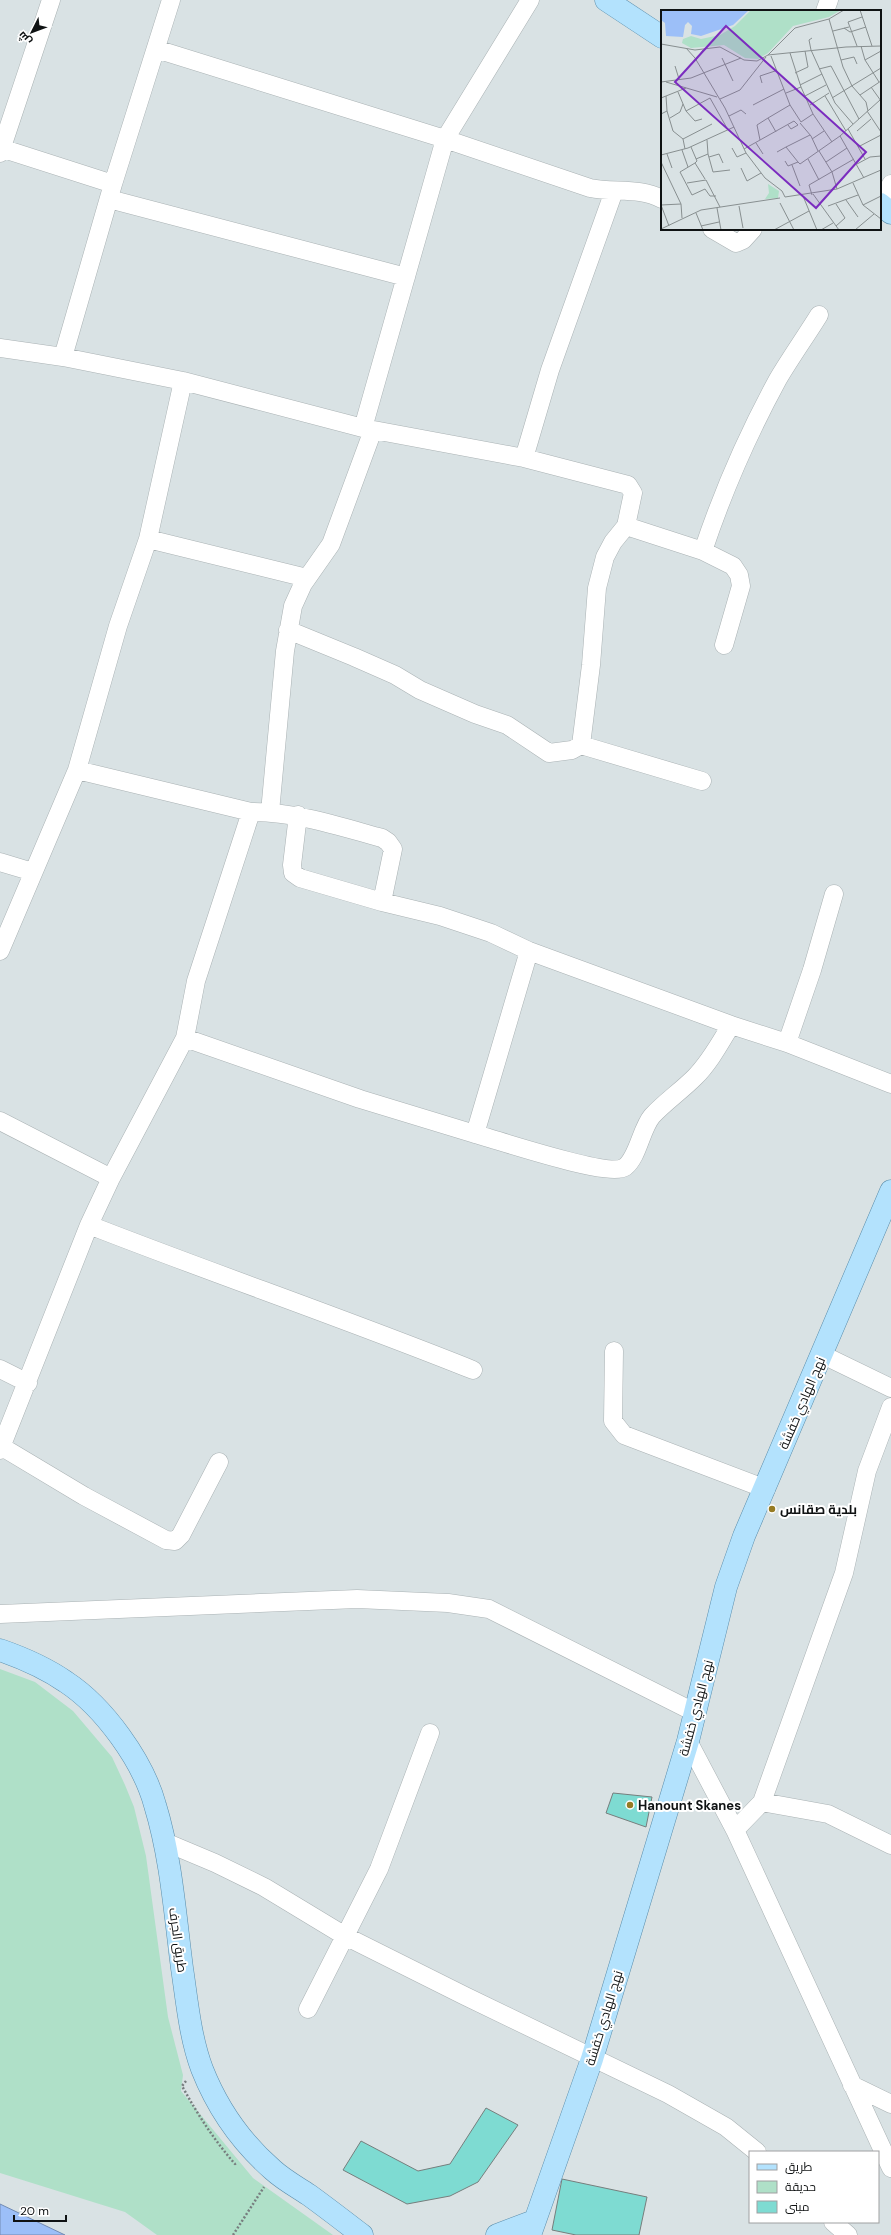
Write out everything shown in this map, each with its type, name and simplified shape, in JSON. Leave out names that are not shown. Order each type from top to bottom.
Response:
[{"type":"main road","points":[[606,0],[661,36]]},
{"type":"main road","points":[[881,205],[891,213]]},
{"type":"main road","name":"نهج الهادي خفشة","points":[[532,2228],[592,2059],[696,1713],[726,1587],[744,1536],[766,1489],[891,1191]]},
{"type":"main road","name":"طريق الجرف","points":[[0,1650],[43,1668],[67,1682],[87,1698],[106,1719],[128,1748],[144,1777],[155,1803],[165,1842],[189,2014],[202,2068],[229,2120],[252,2150],[274,2172],[362,2235]]},
{"type":"main road","points":[[497,2235],[532,2228]]},
{"type":"street","points":[[51,0],[6,112],[1,151],[111,191],[406,277]]},
{"type":"street","points":[[63,357],[111,191],[171,0]]},
{"type":"street","points":[[270,812],[288,630],[298,594],[307,578],[331,544],[368,429],[406,277],[445,139],[530,0]]},
{"type":"street","points":[[825,10],[829,0]]},
{"type":"street","points":[[156,49],[445,139],[576,184],[614,191],[638,191],[661,199]]},
{"type":"street","points":[[881,202],[891,184]]},
{"type":"street","points":[[524,458],[550,370],[614,191]]},
{"type":"street","points":[[714,230],[736,243],[744,240],[752,230]]},
{"type":"street","points":[[703,551],[721,498],[748,438],[779,378],[819,315]]},
{"type":"street","points":[[0,348],[63,357],[183,381],[368,429],[524,458],[628,485],[632,493],[626,526],[613,542],[605,557],[597,588],[591,666],[581,745]]},
{"type":"street","points":[[0,950],[77,770],[118,626],[148,539],[183,381]]},
{"type":"street","points":[[626,526],[703,551],[733,566],[739,575],[741,586],[724,645]]},
{"type":"street","points":[[148,539],[307,578]]},
{"type":"street","points":[[288,630],[354,657],[395,676],[420,690],[475,714],[507,725],[549,753],[572,750],[581,745],[702,781]]},
{"type":"street","points":[[77,770],[251,812],[270,812],[298,815],[382,838],[388,842],[393,849],[382,902]]},
{"type":"street","points":[[219,1462],[182,1535],[175,1541],[166,1540],[84,1496],[1,1448],[89,1225],[111,1178],[185,1038],[196,981],[251,812]]},
{"type":"street","points":[[298,815],[292,865],[293,873],[300,878],[382,902],[440,916],[491,933],[530,951],[731,1025],[787,1043],[891,1084]]},
{"type":"street","points":[[0,862],[33,872]]},
{"type":"street","points":[[787,1043],[812,970],[834,894]]},
{"type":"street","points":[[475,1134],[530,951]]},
{"type":"street","points":[[185,1038],[360,1100],[570,1162],[615,1170],[624,1167],[630,1161],[650,1119],[664,1104],[695,1077],[712,1056],[731,1025]]},
{"type":"street","points":[[0,1121],[111,1178]]},
{"type":"street","points":[[89,1225],[167,1256],[374,1330],[473,1370]]},
{"type":"street","points":[[614,1350],[614,1421],[624,1434],[766,1489]]},
{"type":"street","points":[[823,1355],[891,1388]]},
{"type":"street","points":[[0,1369],[28,1382]]},
{"type":"street","points":[[735,1830],[762,1802],[844,1573],[866,1471],[891,1407]]},
{"type":"street","points":[[0,1614],[356,1599],[448,1603],[489,1609],[696,1713]]},
{"type":"street","points":[[308,2010],[379,1869],[430,1733]]},
{"type":"street","points":[[688,1741],[735,1830],[891,2168]]},
{"type":"street","points":[[762,1802],[828,1814],[891,1845]]},
{"type":"street","points":[[165,1842],[215,1862],[264,1887],[345,1936],[592,2059],[674,2098],[726,2127],[756,2151]]},
{"type":"street","points":[[852,2085],[891,2104]]},
{"type":"path","points":[[233,2235],[274,2172]]},
{"type":"green space","points":[[0,1669],[35,1682],[73,1711],[112,1757],[125,1785],[134,1807],[146,1856],[168,2017],[183,2075],[181,2091],[253,2178],[333,2235],[157,2235],[125,2212],[0,2173]]},
{"type":"water","points":[[0,2204],[65,2235],[0,2235]]},
{"type":"building","name":"Hanount Skanes","points":[[613,1793],[652,1797],[646,1827],[606,1813]]},
{"type":"building","points":[[486,2108],[518,2125],[478,2182],[450,2196],[407,2204],[343,2170],[361,2141],[418,2171],[450,2164]]},
{"type":"building","points":[[562,2179],[647,2197],[639,2235],[576,2235],[552,2230]]},
{"type":"place","name":"بلدية صقانس","points":[[772,1509]]},
{"type":"place","name":"Hanount Skanes","points":[[630,1805]]}]
